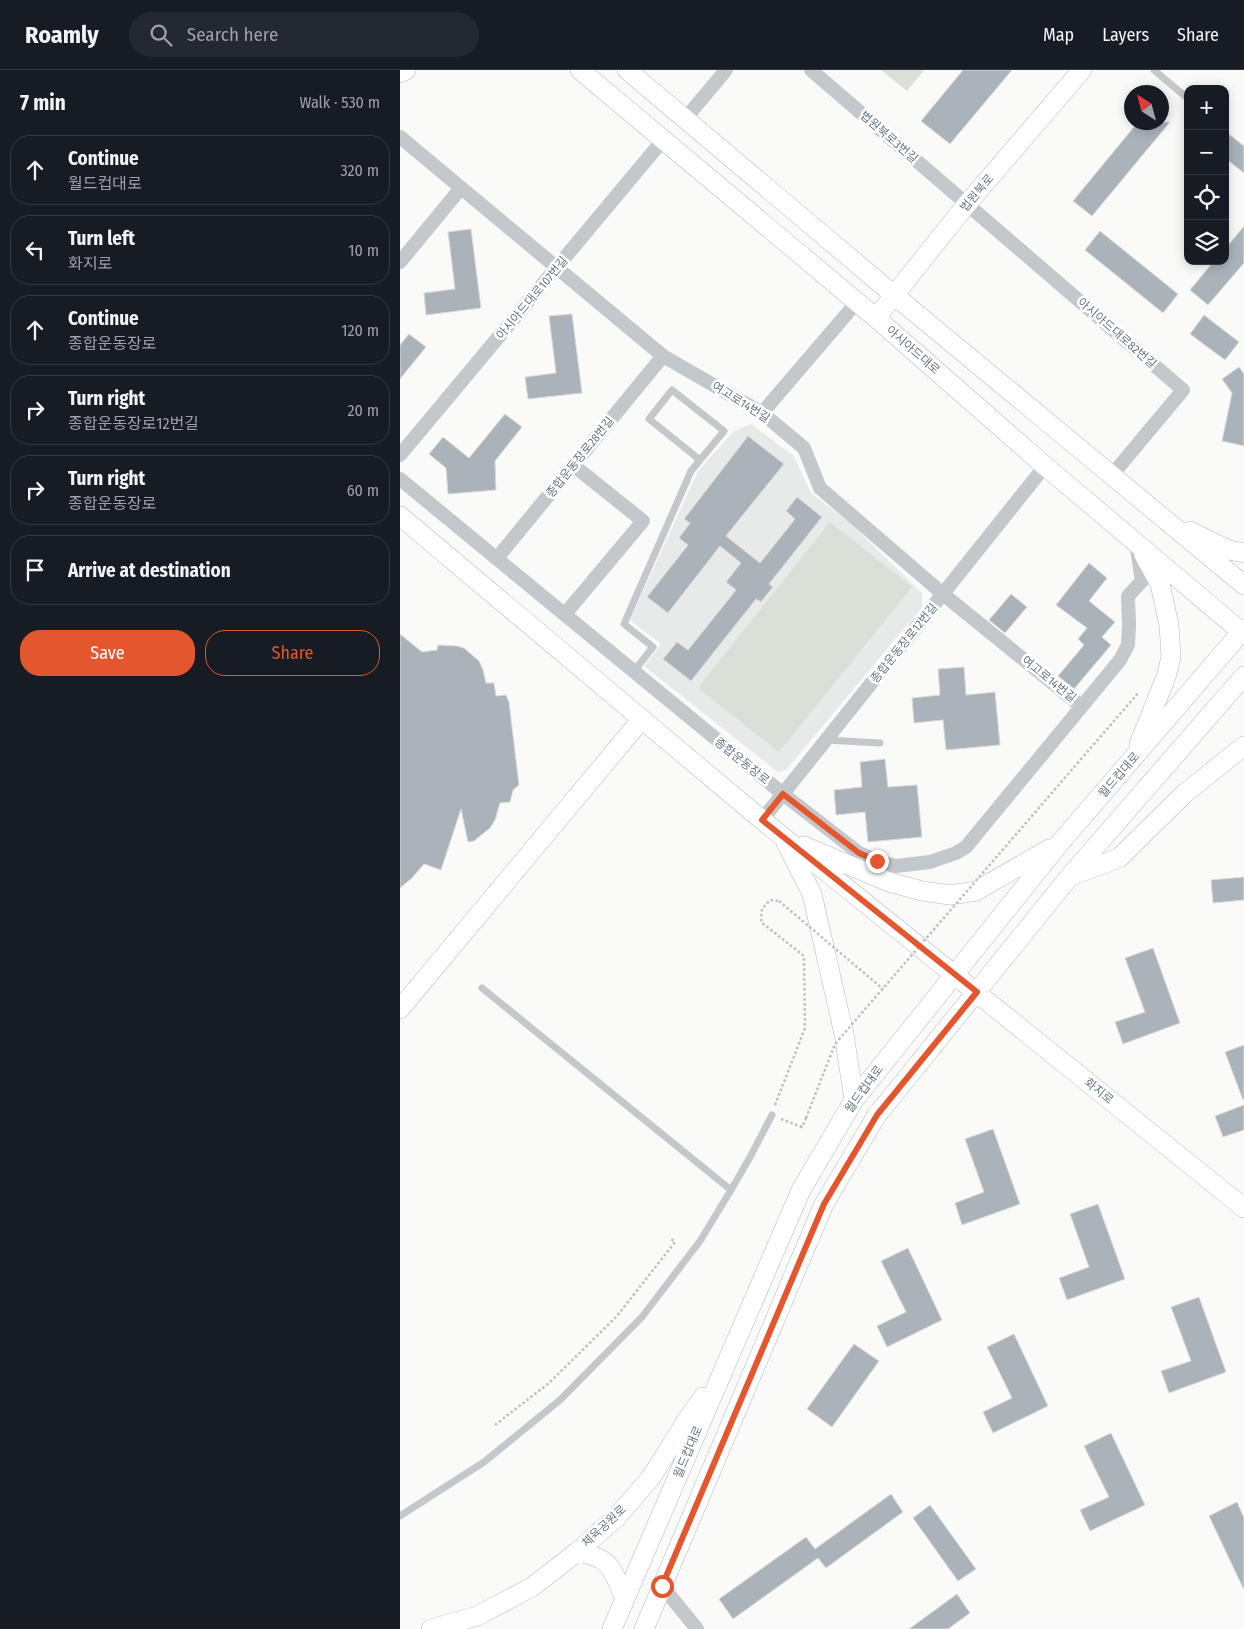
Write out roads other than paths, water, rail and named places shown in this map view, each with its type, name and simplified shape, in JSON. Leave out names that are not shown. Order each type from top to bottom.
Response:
[{"type":"main road","points":[[400,73],[406,70]]},
{"type":"main road","name":"아시아드대로","points":[[580,70],[876,318],[1136,544],[1243,631]]},
{"type":"main road","points":[[627,70],[894,295],[1244,585]]},
{"type":"main road","name":"법원북로","points":[[876,318],[967,204],[1075,74]]},
{"type":"main road","points":[[400,516],[762,820],[954,975]]},
{"type":"main road","points":[[1162,516],[1229,550],[1244,554]]},
{"type":"main road","points":[[1132,760],[1166,677],[1171,657],[1170,625],[1160,584],[1136,544]]},
{"type":"main road","name":"월드컵대로","points":[[612,1629],[801,1190],[854,1100],[1059,844],[1243,631]]},
{"type":"main road","name":"월드컵대로","points":[[644,1629],[824,1204],[877,1115],[1070,876],[1244,676]]},
{"type":"main road","points":[[400,1009],[642,720]]},
{"type":"main road","points":[[1070,876],[1119,858],[1184,794],[1244,746]]},
{"type":"main road","points":[[784,838],[889,882],[922,891],[950,895],[976,891],[1059,844]]},
{"type":"main road","points":[[784,838],[812,894],[844,1034],[854,1100]]},
{"type":"main road","name":"화지로","points":[[954,975],[1244,1208]]},
{"type":"main road","name":"체육공원로","points":[[430,1629],[477,1616],[532,1587],[577,1552],[616,1518],[652,1476],[726,1363]]},
{"type":"main road","points":[[577,1552],[595,1555],[606,1562],[614,1573],[625,1598]]},
{"type":"street","points":[[685,120],[726,70]]},
{"type":"street","name":"법원북로3번길","points":[[811,70],[967,204]]},
{"type":"street","name":"여고로14번길","points":[[400,137],[663,356],[762,412],[804,448],[820,488],[943,594],[1081,706]]},
{"type":"street","name":"아시아드대로107번길","points":[[400,455],[663,140]]},
{"type":"street","points":[[400,262],[461,188]]},
{"type":"street","name":"아시아드대로82번길","points":[[967,204],[1183,390],[1112,475]]},
{"type":"street","points":[[762,412],[857,302]]},
{"type":"street","name":"종합운동장로28번길","points":[[497,558],[663,356]]},
{"type":"street","points":[[565,614],[643,521],[573,465]]},
{"type":"street","name":"종합운동장로12번길","points":[[762,820],[1045,466]]},
{"type":"street","name":"종합운동장로","points":[[400,479],[783,794],[859,853],[877,861],[896,866],[930,862],[956,853],[966,847],[1120,660],[1128,645],[1128,596],[1142,582],[1136,544]]},
{"type":"street","points":[[662,1586],[697,1629]]},
{"type":"lane","points":[[1154,70],[1184,95]]},
{"type":"lane","points":[[634,671],[653,647],[624,624],[691,471],[724,431],[672,390],[649,419],[700,460]]},
{"type":"lane","points":[[826,740],[880,743]]},
{"type":"lane","points":[[482,988],[730,1190]]},
{"type":"lane","points":[[400,1516],[484,1462],[560,1400],[642,1317],[700,1241],[749,1159],[772,1115]]}]
